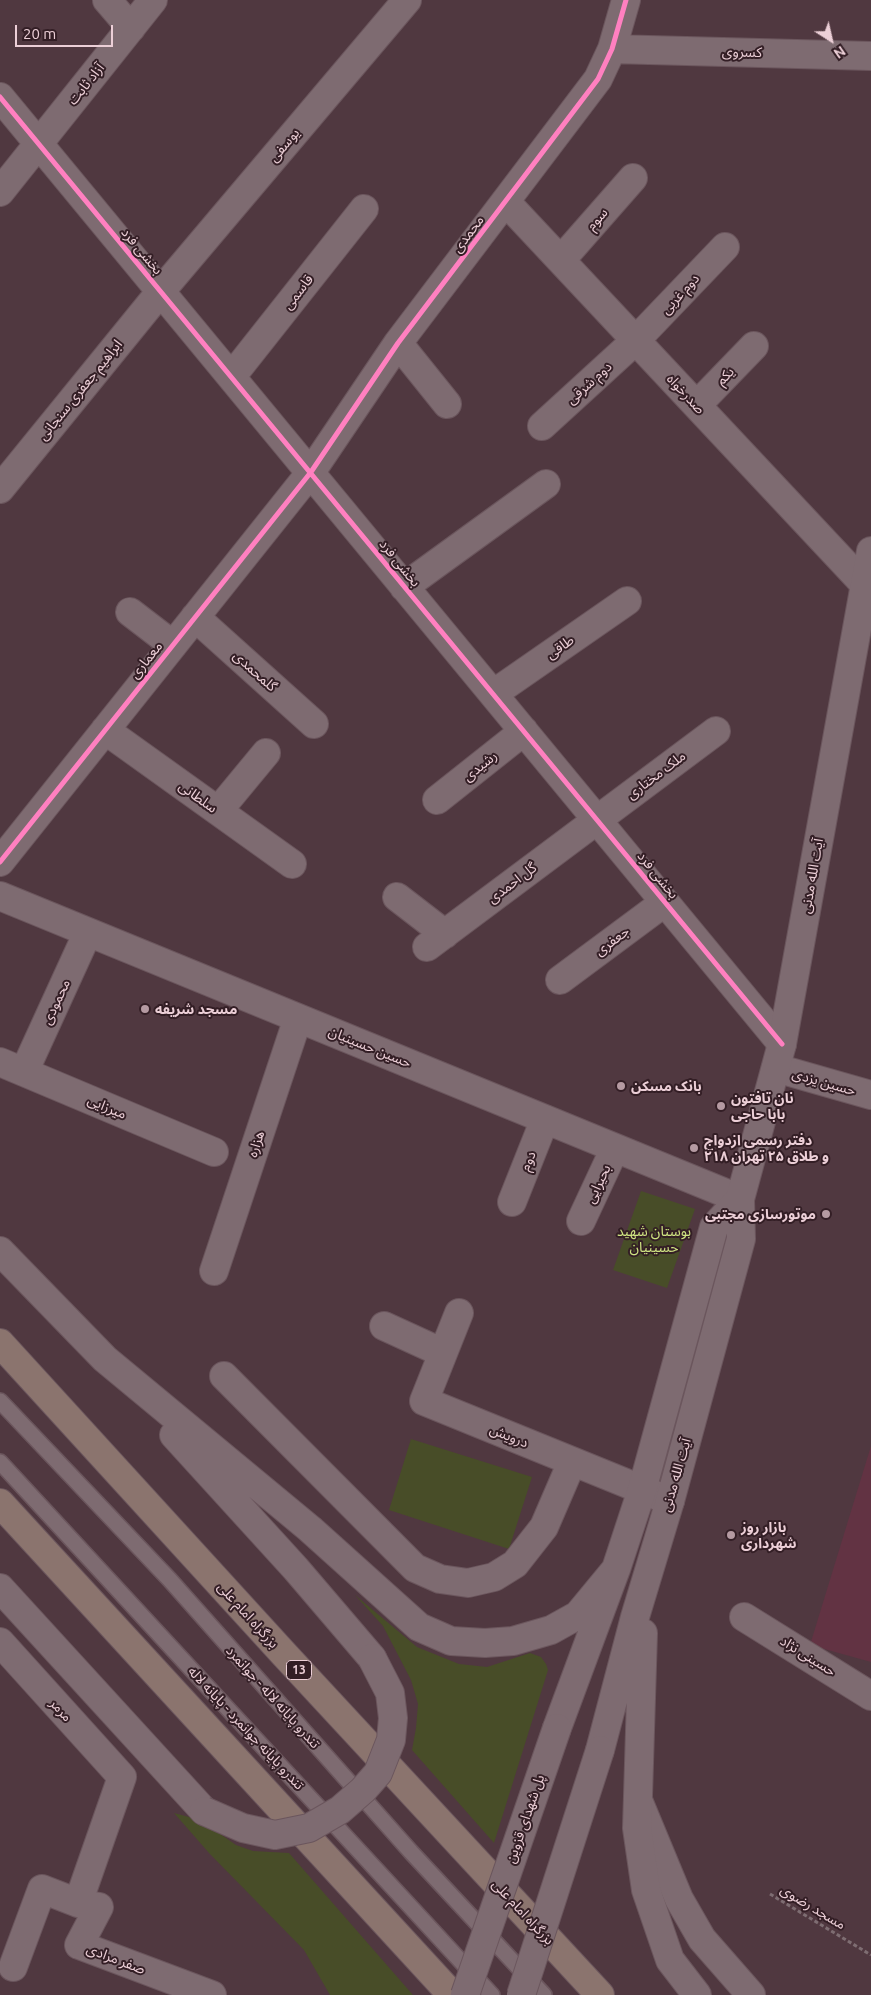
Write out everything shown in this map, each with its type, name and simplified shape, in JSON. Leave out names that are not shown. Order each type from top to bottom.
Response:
[{"type":"highway","name":"بزرگراه امام علی","points":[[0,1343],[283,1653],[600,1995]]},
{"type":"highway","points":[[0,1503],[452,1995]]},
{"type":"street","points":[[107,0],[130,28]]},
{"type":"street","name":"آزاد ثابت","points":[[0,192],[153,0]]},
{"type":"street","name":"یوسفی","points":[[161,291],[407,0]]},
{"type":"street","name":"محمدی","points":[[311,472],[398,343],[598,78],[612,49],[626,0]]},
{"type":"street","name":"کسروی","points":[[612,49],[871,56]]},
{"type":"street","name":"بخشی فرد","points":[[0,97],[665,902],[779,1056]]},
{"type":"street","name":"سوم","points":[[561,260],[633,178]]},
{"type":"street","name":"صدرخواه","points":[[506,202],[868,585]]},
{"type":"street","name":"قاسمی","points":[[232,376],[364,209]]},
{"type":"street","name":"دوم غربی","points":[[636,340],[725,247]]},
{"type":"street","name":"ابراهیم جعفری سنجانی","points":[[0,489],[161,291]]},
{"type":"street","name":"دوم شرقی","points":[[542,426],[636,340]]},
{"type":"street","points":[[398,343],[447,404]]},
{"type":"street","name":"یکم","points":[[697,405],[754,346]]},
{"type":"street","name":"معماری","points":[[0,862],[311,472]]},
{"type":"street","points":[[404,587],[546,484]]},
{"type":"street","name":"آیت الله مدنی","points":[[521,1995],[600,1750],[741,1239],[740,1199],[779,1056],[868,585],[871,551]]},
{"type":"street","name":"طاقی","points":[[493,694],[627,601]]},
{"type":"street","points":[[130,612],[173,645]]},
{"type":"street","name":"گلمحمدی","points":[[195,617],[314,724]]},
{"type":"street","name":"سلطانی","points":[[104,730],[292,864]]},
{"type":"street","name":"ملک مختاری","points":[[597,820],[716,730]]},
{"type":"street","name":"رشیدی","points":[[437,800],[524,731]]},
{"type":"street","points":[[218,811],[266,753]]},
{"type":"street","name":"گل احمدی","points":[[397,896],[436,940],[597,820]]},
{"type":"street","name":"حسین حسینیان","points":[[0,896],[740,1199]]},
{"type":"street","name":"جعفری","points":[[560,980],[665,902]]},
{"type":"street","name":"محمودی","points":[[12,1067],[88,932]]},
{"type":"street","name":"هزاره","points":[[214,1271],[298,1018]]},
{"type":"street","name":"حسین یزدی","points":[[779,1056],[871,1095]]},
{"type":"street","name":"میرزایی","points":[[12,1067],[214,1152]]},
{"type":"street","name":"دوم","points":[[512,1202],[545,1119]]},
{"type":"street","name":"بحیرایی","points":[[582,1221],[615,1148]]},
{"type":"street","name":"آیت الله مدنی","points":[[557,1728],[616,1569],[642,1490],[714,1227],[740,1199]]},
{"type":"street","points":[[0,1251],[105,1359],[296,1569],[372,1658],[390,1693],[393,1718],[391,1740],[378,1773],[363,1790],[340,1810],[309,1828],[275,1835],[243,1828],[204,1811],[0,1588]]},
{"type":"street","name":"درویش","points":[[459,1313],[424,1401],[670,1500]]},
{"type":"street","points":[[384,1326],[443,1353]]},
{"type":"street","points":[[105,1359],[310,1529],[419,1628],[451,1641],[485,1643],[513,1641],[551,1630],[578,1614],[616,1569],[647,1577],[641,1676],[637,1828],[646,1890],[670,1960],[697,1995]]},
{"type":"street","points":[[224,1376],[415,1568],[440,1579],[468,1583],[494,1577],[515,1564],[544,1527],[572,1462]]},
{"type":"street","name":"حسینی نژاد","points":[[744,1617],[871,1696]]},
{"type":"street","name":"مرمر","points":[[0,1642],[122,1777],[78,1903]]},
{"type":"street","name":"پل شهدای قزوین","points":[[465,1995],[557,1728]]},
{"type":"street","points":[[638,1800],[679,1898],[702,1939],[751,1995]]},
{"type":"street","name":"صفر مرادی","points":[[13,1967],[42,1889],[78,1903],[98,1907],[79,1945],[212,1995]]},
{"type":"lane","name":"تندرو پایانه لاله - جوانمرد","points":[[0,1401],[170,1580],[411,1852],[544,1995]]},
{"type":"lane","name":"تندرو پایانه جوانمرد - پایانه لاله","points":[[0,1462],[492,1995]]},
{"type":"shaded area","points":[[871,1446],[871,1662],[810,1645]]},
{"type":"green space","name":"بوستان شهید حسینیان","points":[[641,1191],[695,1209],[667,1288],[613,1270]]},
{"type":"green space","points":[[411,1439],[532,1477],[509,1549],[389,1510]]},
{"type":"green space","points":[[355,1595],[417,1647],[459,1664],[487,1667],[530,1653],[541,1657],[546,1664],[548,1670],[494,1843],[412,1750],[418,1704],[411,1680],[383,1626]]},
{"type":"green space","points":[[174,1813],[200,1820],[236,1845],[253,1851],[289,1853],[413,1995],[330,1995],[304,1950],[209,1853]]},
{"type":"cycle path","points":[[0,862],[311,472],[398,343],[598,79],[612,49],[626,0]]},
{"type":"cycle path","points":[[0,97],[782,1044]]},
{"type":"place","name":"مسجد شریفه","points":[[145,1009]]},
{"type":"place","name":"بانک مسکن","points":[[621,1086]]},
{"type":"place","name":"نان تافتون بابا حاجی","points":[[721,1106]]},
{"type":"place","name":"دفتر رسمی ازدواج ۲۱۸ و طلاق ۲۵ تهران","points":[[694,1148]]},
{"type":"place","name":"موتورسازی مجتبی","points":[[826,1214]]},
{"type":"place","name":"بازار روز شهرداری","points":[[731,1535]]}]
